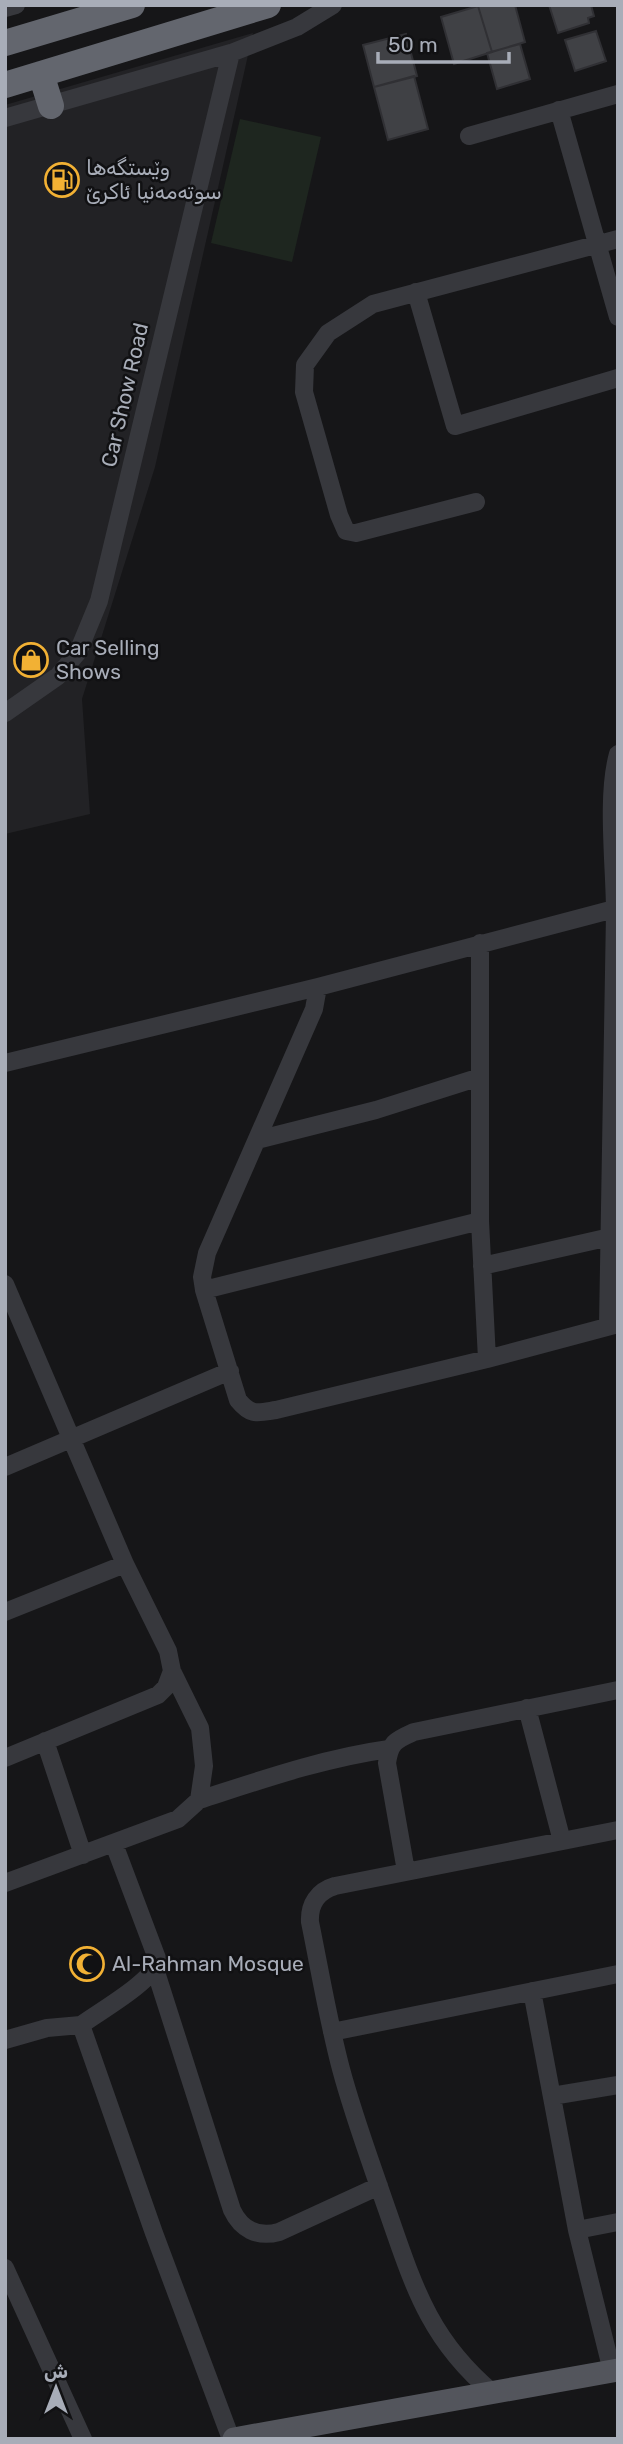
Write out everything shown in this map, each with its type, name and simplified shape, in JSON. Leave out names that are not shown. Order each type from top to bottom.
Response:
[{"type":"highway","points":[[5,43],[132,5]]},
{"type":"highway","points":[[5,85],[268,5]]},
{"type":"highway","points":[[41,74],[51,106]]},
{"type":"main road","points":[[232,2439],[615,2371]]},
{"type":"street","points":[[5,8],[16,5]]},
{"type":"street","points":[[5,118],[231,53],[297,27],[333,5]]},
{"type":"street","name":"Car Show Road","points":[[5,713],[58,676],[78,652],[99,601],[231,53]]},
{"type":"street","points":[[469,136],[618,94]]},
{"type":"street","points":[[559,110],[618,317]]},
{"type":"street","points":[[477,502],[356,533],[346,531],[304,392],[305,365],[328,333],[373,304],[618,239]]},
{"type":"street","points":[[416,292],[455,426],[618,378]]},
{"type":"street","points":[[318,987],[314,1009],[207,1253],[202,1277],[238,1400],[246,1410],[256,1413],[486,1359],[613,1325],[610,1237],[614,1183],[616,909],[613,807],[618,754]]},
{"type":"street","points":[[5,1063],[318,987],[616,909]]},
{"type":"street","points":[[480,943],[480,1220],[486,1359]]},
{"type":"street","points":[[257,1140],[376,1110],[481,1077]]},
{"type":"street","points":[[204,1290],[480,1220]]},
{"type":"street","points":[[482,1266],[610,1237]]},
{"type":"street","points":[[5,1284],[11,1317],[125,1564],[169,1651],[172,1671],[200,1728],[204,1766],[198,1800]]},
{"type":"street","points":[[5,1467],[230,1371]]},
{"type":"street","points":[[5,1612],[125,1564]]},
{"type":"street","points":[[5,1758],[158,1695],[166,1688],[172,1671]]},
{"type":"street","points":[[407,1871],[387,1763],[389,1749],[398,1740],[414,1732],[618,1690]]},
{"type":"street","points":[[527,1708],[562,1841]]},
{"type":"street","points":[[45,1741],[83,1855]]},
{"type":"street","points":[[5,1884],[178,1819],[198,1800],[295,1770],[360,1753],[389,1749]]},
{"type":"street","points":[[493,2393],[460,2363],[429,2318],[415,2288],[352,2109],[332,2032],[310,1922],[313,1902],[328,1888],[618,1830]]},
{"type":"street","points":[[5,2040],[47,2028],[81,2025],[155,1969],[158,1961],[156,1951],[114,1844]]},
{"type":"street","points":[[155,1969],[232,2210],[240,2224],[254,2233],[279,2232],[379,2186]]},
{"type":"street","points":[[332,2032],[618,1974]]},
{"type":"street","points":[[532,1991],[577,2230],[615,2371]]},
{"type":"street","points":[[81,2025],[154,2233],[232,2439]]},
{"type":"street","points":[[552,2096],[618,2085]]},
{"type":"street","points":[[577,2230],[618,2222]]},
{"type":"street","points":[[5,2268],[83,2439]]},
{"type":"shaded area","points":[[253,33],[155,467],[82,699],[90,814],[5,834],[5,105]]},
{"type":"shaded area","points":[[240,119],[321,137],[292,262],[211,243]]},
{"type":"building","points":[[515,5],[525,42],[492,52],[478,6]]},
{"type":"building","points":[[549,5],[591,5],[594,16],[588,18],[589,23],[558,33]]},
{"type":"building","points":[[478,6],[492,52],[454,64],[441,17]]},
{"type":"building","points":[[478,6],[492,52],[454,64],[441,17]]},
{"type":"building","points":[[596,31],[606,61],[575,71],[565,40]]},
{"type":"building","points":[[406,34],[417,76],[374,87],[363,45]]},
{"type":"building","points":[[520,44],[530,79],[497,89],[487,53]]},
{"type":"building","points":[[414,76],[428,129],[388,140],[374,87]]},
{"type":"place","name":"وێستگەها سوتەمەنیا ئاکرێ","points":[[62,180]]},
{"type":"place","name":"Car Selling Shows","points":[[31,660]]},
{"type":"place","name":"Al-Rahman Mosque","points":[[87,1964]]}]
